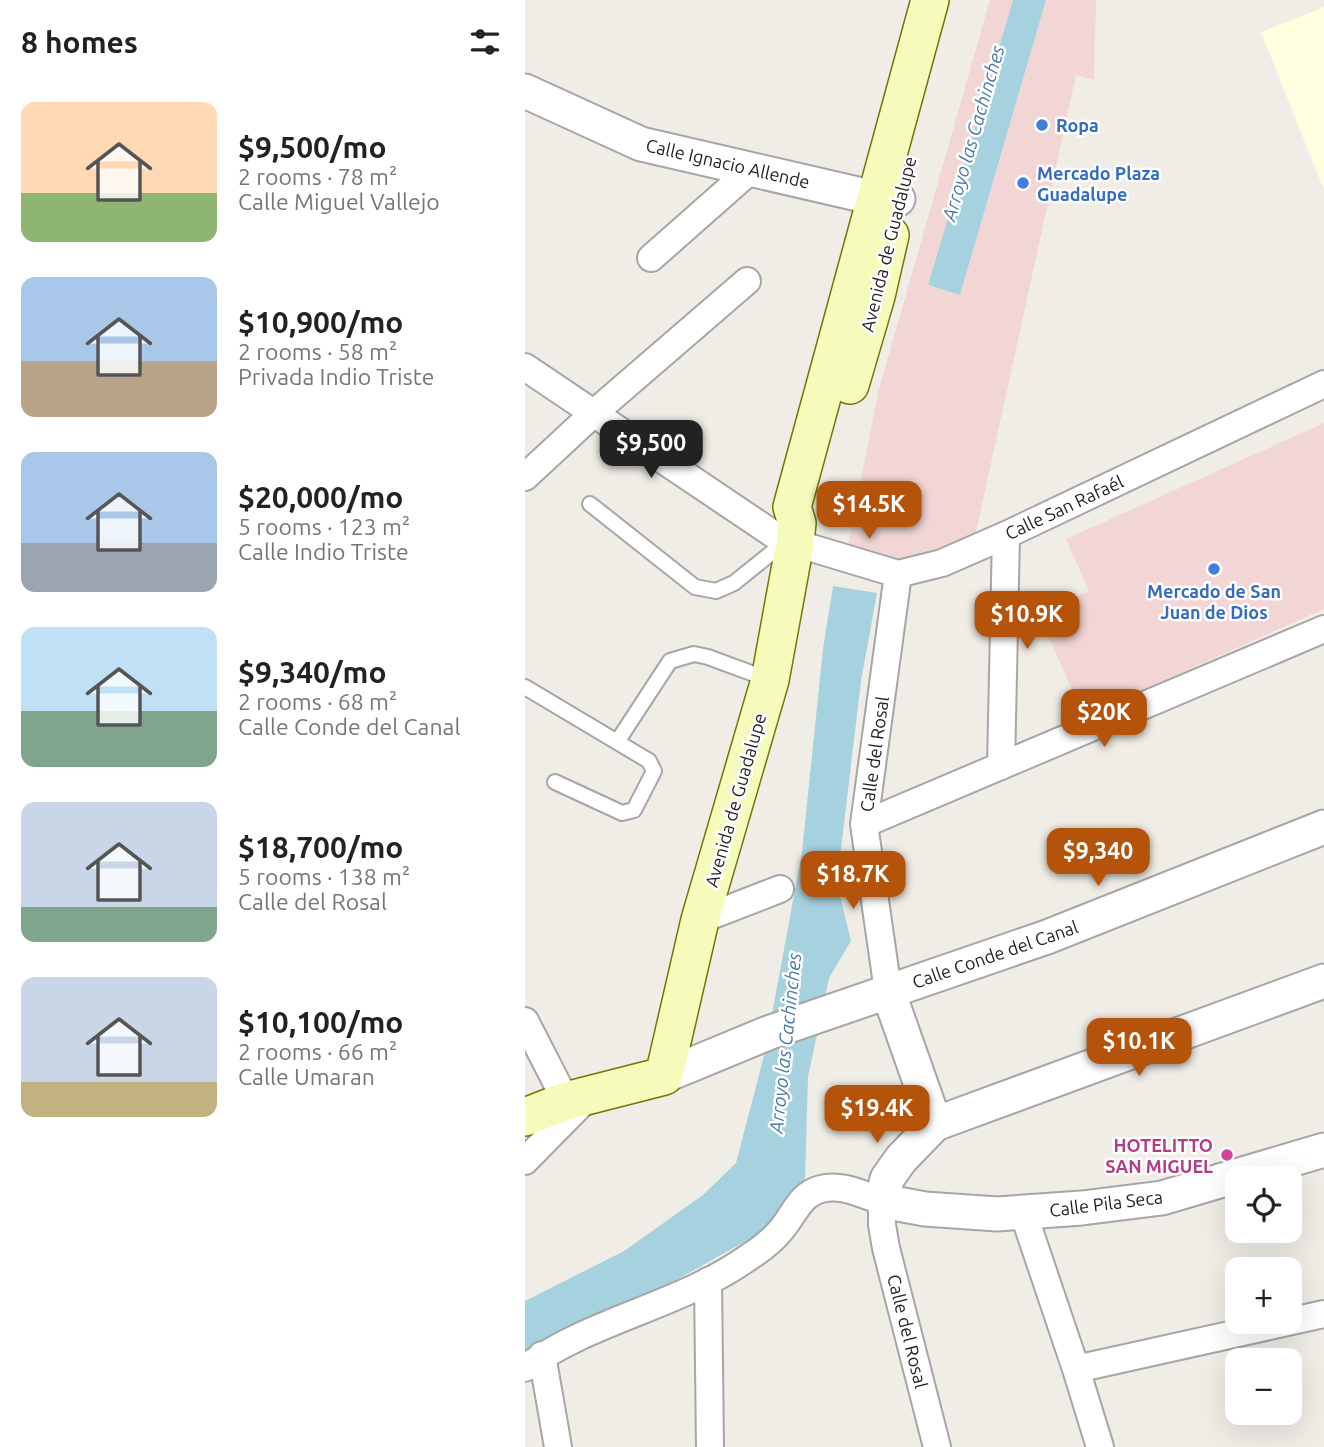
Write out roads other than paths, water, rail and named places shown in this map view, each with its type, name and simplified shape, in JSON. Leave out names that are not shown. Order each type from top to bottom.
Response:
[{"type":"main road","name":"Avenida de Guadalupe","points":[[887,199],[930,0]]},
{"type":"main road","name":"Avenida de Guadalupe","points":[[664,1076],[700,920],[769,680],[792,536],[793,507],[887,199],[953,0]]},
{"type":"main road","points":[[525,1117],[577,1099],[664,1076]]},
{"type":"street","name":"Calle Ignacio Allende","points":[[527,97],[641,144],[887,199]]},
{"type":"street","points":[[651,258],[753,168]]},
{"type":"street","points":[[525,477],[594,413],[747,281]]},
{"type":"street","name":"Calle San Rafaél","points":[[525,367],[792,536],[836,555],[893,572],[942,563],[1324,384]]},
{"type":"street","points":[[1001,766],[1006,535]]},
{"type":"street","name":"Calle del Rosal","points":[[893,572],[865,824],[888,991],[935,1124],[901,1159],[887,1179],[882,1225],[937,1447]]},
{"type":"street","points":[[865,824],[1324,629]]},
{"type":"street","name":"Calle Conde del Canal","points":[[664,1076],[768,1033],[1047,937],[1324,827]]},
{"type":"street","points":[[700,920],[780,889]]},
{"type":"street","points":[[935,1124],[1324,981]]},
{"type":"street","points":[[525,1021],[577,1099],[525,1161]]},
{"type":"street","name":"Calle Pila Seca","points":[[883,1201],[925,1209],[997,1214],[1082,1208],[1162,1198],[1324,1150]]},
{"type":"street","points":[[558,1447],[534,1361],[599,1328],[668,1301],[749,1257],[780,1231],[802,1200],[818,1189],[837,1186],[883,1201]]},
{"type":"street","points":[[1023,1212],[1100,1447]]},
{"type":"street","points":[[708,1281],[710,1447]]},
{"type":"street","points":[[1076,1368],[1324,1314]]},
{"type":"lane","points":[[590,504],[695,587],[716,591],[734,583],[792,536]]},
{"type":"lane","points":[[617,742],[670,661],[694,654],[769,680]]},
{"type":"lane","points":[[525,687],[649,761],[654,771],[634,810],[622,813],[555,782]]},
{"type":"water","points":[[1013,0],[1046,0],[960,295],[928,285]]},
{"type":"water","name":"Arroyo las Cachinches","points":[[833,586],[877,593],[861,681],[837,883],[851,941],[829,978],[808,1077],[805,1178],[776,1224],[655,1292],[525,1354],[525,1301],[624,1251],[703,1195],[736,1163],[765,1052],[802,852],[823,649]]},
{"type":"place","name":"Ropa","points":[[1042,125]]},
{"type":"place","name":"Mercado Plaza Guadalupe","points":[[1023,183]]},
{"type":"place","name":"Mercado de San Juan de Dios","points":[[1214,569]]},
{"type":"place","name":"HOTELITTO SAN MIGUEL","points":[[1227,1155]]}]
